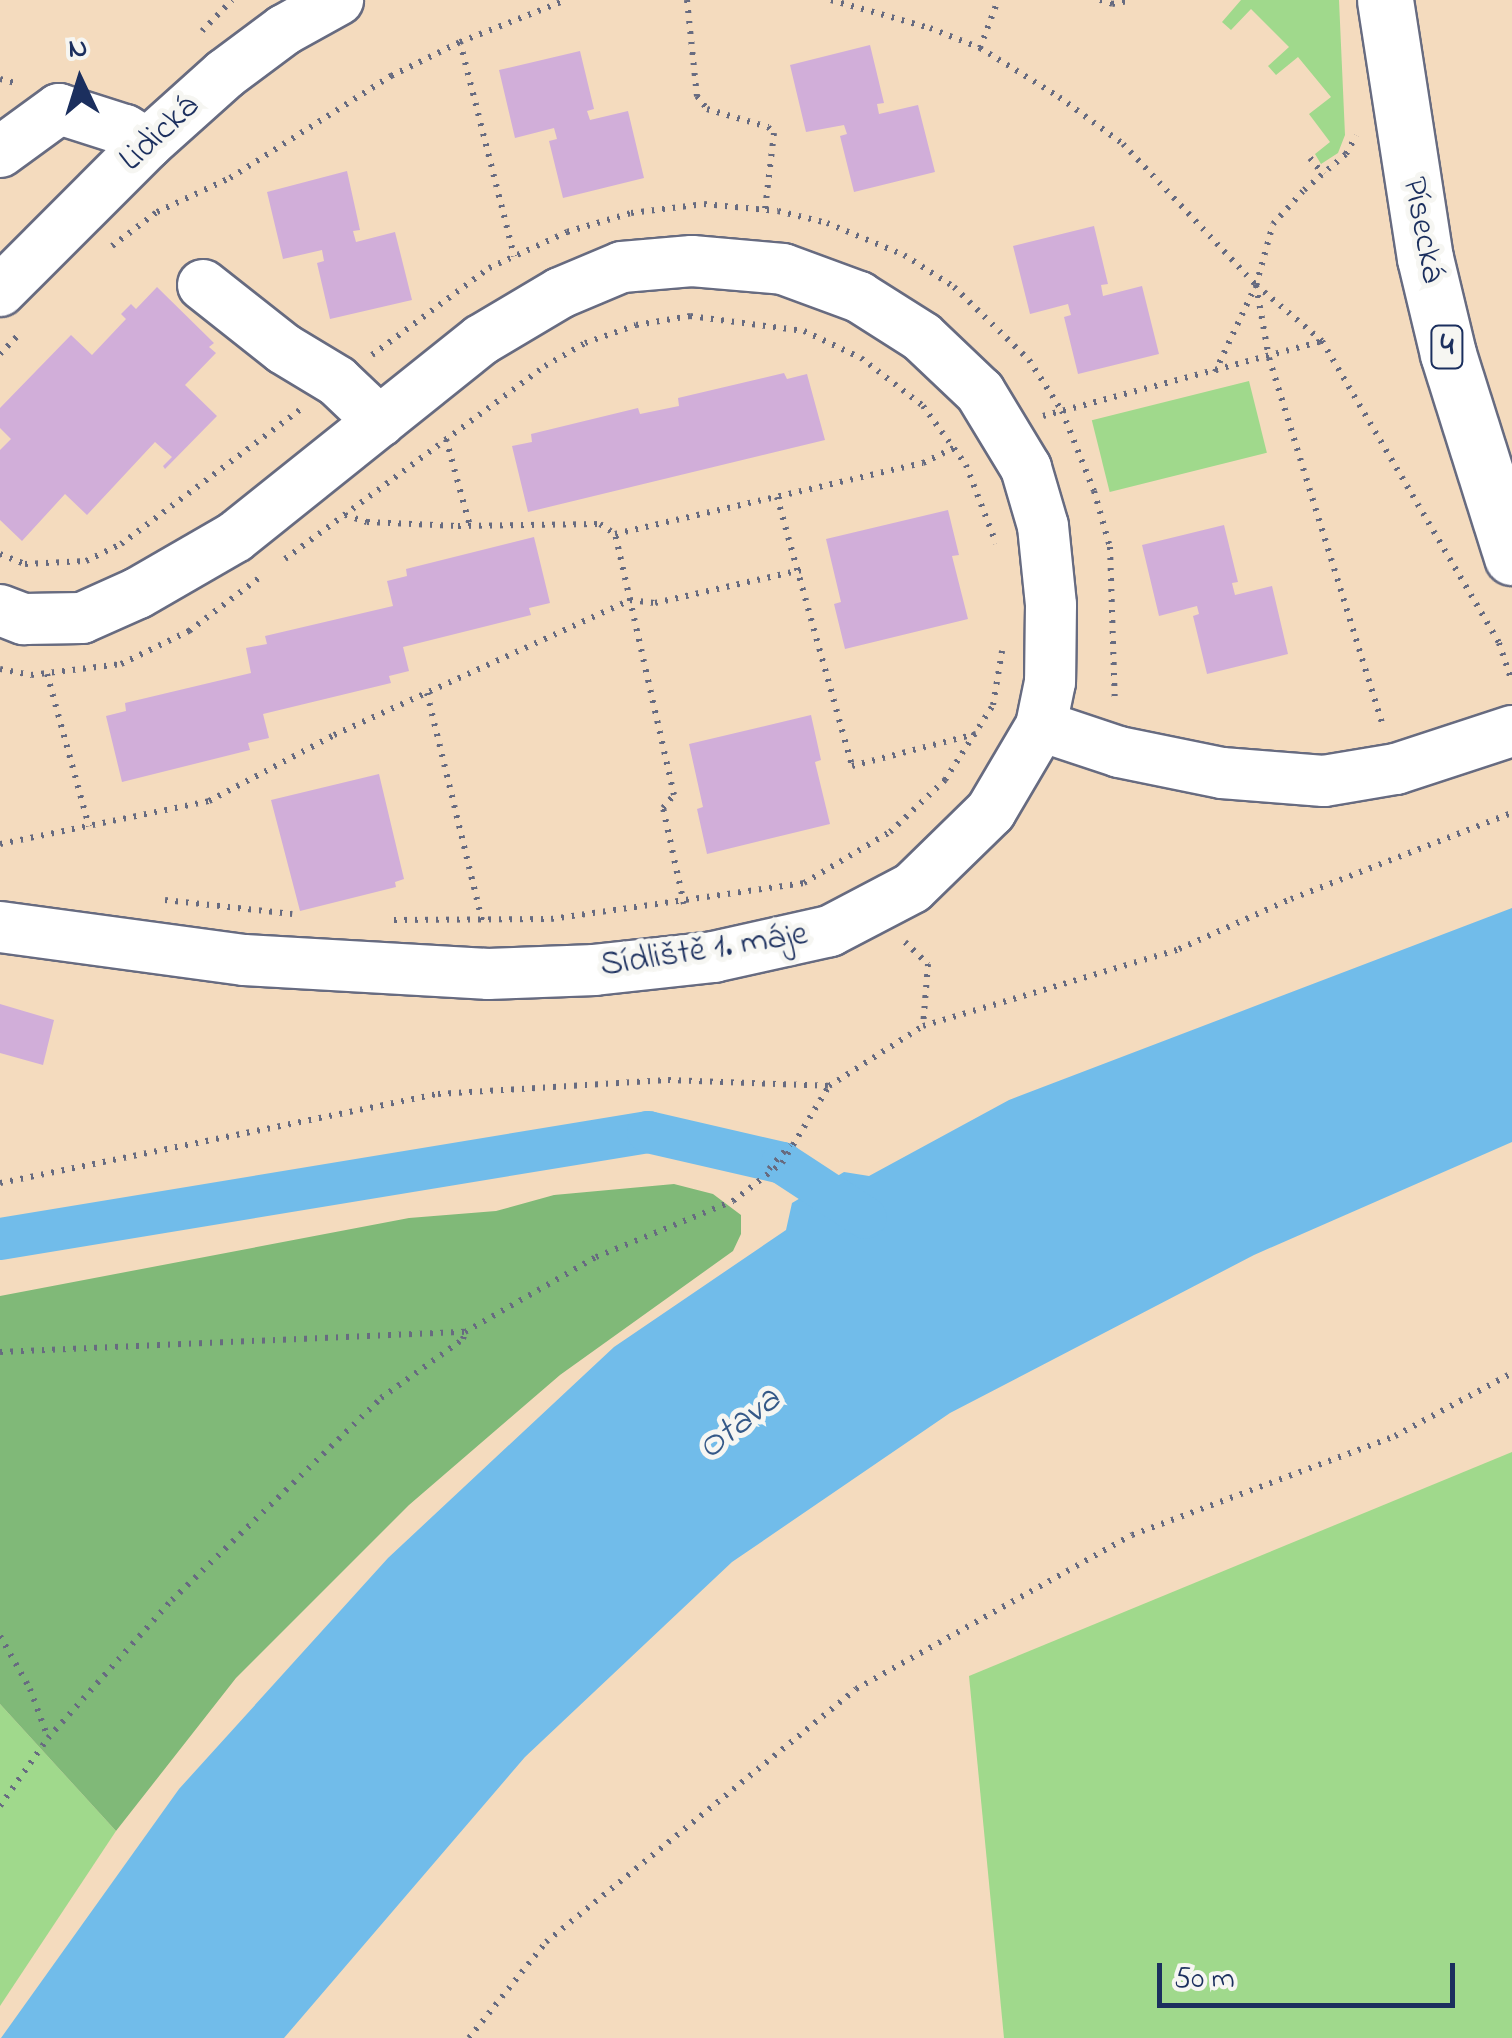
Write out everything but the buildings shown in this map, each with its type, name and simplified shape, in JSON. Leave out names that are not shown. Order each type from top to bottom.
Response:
[{"type":"main road","name":"Písecká","points":[[1385,0],[1381,130],[1424,258],[1448,354],[1512,556]]},
{"type":"main road","name":"Písecká","points":[[1381,130],[1421,0]]},
{"type":"street","name":"Lidická","points":[[13,309],[148,144],[225,74],[284,30],[338,0]]},
{"type":"street","points":[[0,152],[59,109],[125,130],[148,144]]},
{"type":"street","name":"Sídliště 1. máje","points":[[0,610],[24,619],[82,618],[138,594],[235,537],[480,340],[560,293],[622,267],[692,261],[783,269],[859,297],[922,337],[980,392],[1026,468],[1042,526],[1051,622],[1050,682],[1040,726],[991,811],[912,888],[830,932],[714,958],[595,970],[488,974],[244,960],[0,928]]},
{"type":"street","points":[[204,285],[284,348],[337,382],[380,422]]},
{"type":"street","points":[[1040,726],[1119,752],[1222,773],[1324,781],[1396,769],[1512,731]]},
{"type":"path","points":[[103,254],[156,212],[230,178],[391,76],[460,42],[563,0]]},
{"type":"path","points":[[687,0],[697,96],[707,109],[774,133],[765,210]]},
{"type":"path","points":[[831,0],[930,28],[980,48],[1123,144],[1256,284],[1322,340],[1500,643],[1512,682]]},
{"type":"path","points":[[980,48],[998,0]]},
{"type":"path","points":[[1100,0],[1112,4],[1132,0]]},
{"type":"path","points":[[460,42],[514,256]]},
{"type":"path","points":[[1215,372],[1256,284],[1273,224],[1356,142],[1381,130]]},
{"type":"path","points":[[1310,158],[1322,174]]},
{"type":"path","points":[[0,554],[24,564],[56,565],[86,561],[121,544],[490,268],[567,232],[631,213],[704,204],[765,210],[828,223],[904,255],[954,287],[1029,360],[1062,411],[1094,491],[1110,548],[1112,698],[1118,712]]},
{"type":"path","points":[[1256,284],[1269,358],[1396,769]]},
{"type":"path","points":[[0,354],[13,309]]},
{"type":"path","points":[[282,561],[546,366],[585,344],[636,324],[690,316],[804,331],[861,358],[923,406],[966,465],[997,552]]},
{"type":"path","points":[[615,534],[922,464],[1002,427],[1269,358],[1322,340]]},
{"type":"path","points":[[446,439],[470,526]]},
{"type":"path","points":[[777,497],[801,570],[852,766],[976,734]]},
{"type":"path","points":[[345,514],[367,522],[470,526],[600,524],[615,534],[674,795],[663,808],[684,904]]},
{"type":"path","points":[[0,844],[209,800],[427,692],[630,600],[655,603],[801,570]]},
{"type":"path","points":[[0,668],[48,674],[121,664],[188,631],[267,573]]},
{"type":"path","points":[[374,920],[550,919],[684,904],[804,883],[836,868],[904,819],[945,780],[993,704],[1002,636]]},
{"type":"path","points":[[48,674],[89,826]]},
{"type":"path","points":[[427,692],[482,920]]},
{"type":"path","points":[[0,1352],[465,1332],[596,1257],[734,1201],[782,1163],[830,1086],[923,1026],[1179,949],[1291,899],[1512,814]]},
{"type":"path","points":[[159,900],[296,914]]},
{"type":"path","points":[[871,909],[928,964],[923,1026]]},
{"type":"path","points":[[0,1183],[438,1094],[668,1080],[830,1086]]},
{"type":"path","points":[[0,1806],[48,1738],[172,1600],[381,1398],[462,1339],[465,1332]]},
{"type":"path","points":[[470,2038],[546,1942],[856,1690],[1132,1535],[1395,1436],[1512,1373]]},
{"type":"path","points":[[0,1636],[30,1689],[48,1738]]},
{"type":"green space","points":[[1241,0],[1339,0],[1345,135],[1338,153],[1321,164],[1315,154],[1330,142],[1309,114],[1331,97],[1298,57],[1276,75],[1268,66],[1289,47],[1251,9],[1231,30],[1222,22]]},
{"type":"green space","points":[[1249,381],[1267,453],[1110,492],[1092,420]]},
{"type":"green space","points":[[674,1184],[713,1194],[741,1215],[741,1234],[733,1251],[560,1375],[409,1505],[236,1678],[116,1831],[0,1704],[0,1296],[409,1218],[496,1211],[554,1195]]},
{"type":"green space","points":[[1512,1452],[1512,2038],[1004,2038],[969,1676]]},
{"type":"green space","points":[[0,1704],[116,1831],[0,2006]]},
{"type":"water","name":"Otava","points":[[1512,908],[1512,1142],[1254,1255],[950,1413],[732,1562],[525,1757],[284,2038],[1,2038],[179,1789],[388,1558],[614,1347],[786,1230],[792,1203],[844,1172],[869,1176],[1009,1100]]},
{"type":"waterway","points":[[0,1239],[648,1132],[782,1163],[866,1218]]}]
